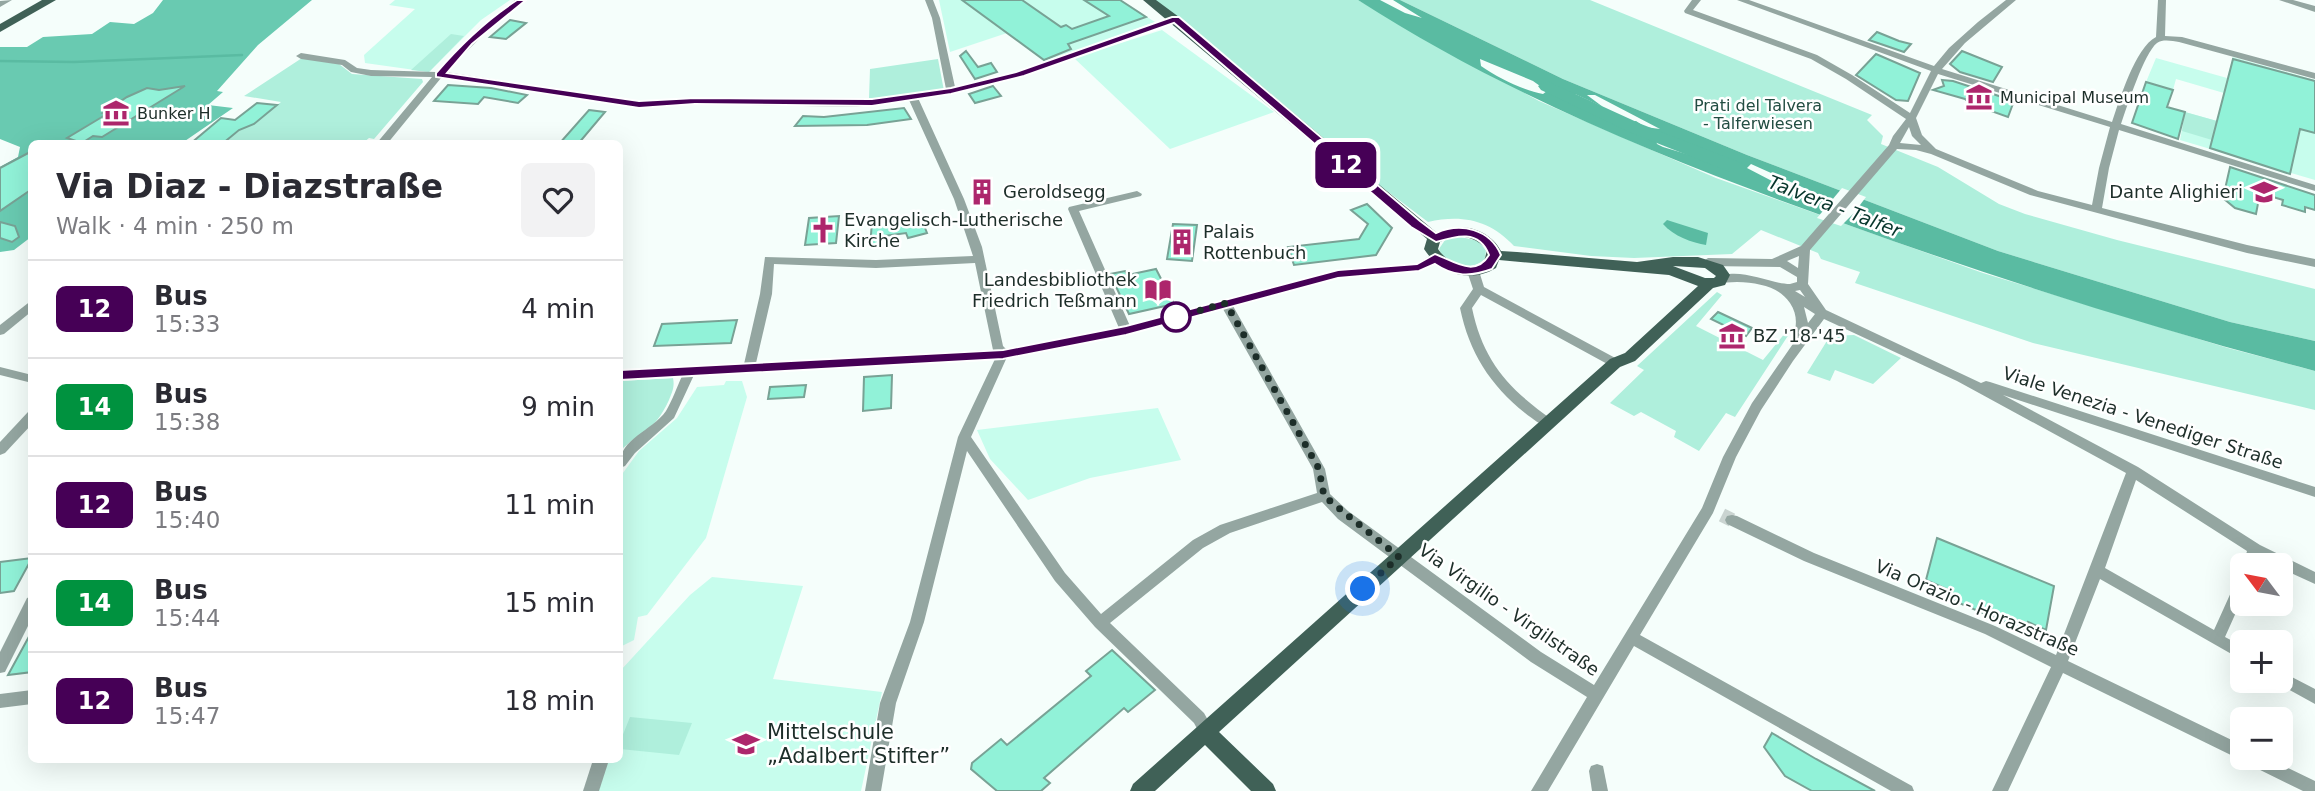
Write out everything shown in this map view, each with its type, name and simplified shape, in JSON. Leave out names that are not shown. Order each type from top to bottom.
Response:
[{"type":"main road","points":[[0,29],[50,0]]},
{"type":"main road","points":[[1149,0],[1175,19],[1415,224],[1436,238]]},
{"type":"main road","points":[[1451,231],[1472,233],[1491,244],[1495,255],[1488,266],[1474,271],[1451,269],[1435,258],[1431,249],[1436,238],[1451,231]]},
{"type":"main road","points":[[1495,255],[1641,266],[1703,274]]},
{"type":"main road","points":[[1140,791],[1615,363],[1630,357],[1703,274]]},
{"type":"main road","points":[[1206,730],[1222,751],[1266,791]]},
{"type":"street","points":[[0,4],[8,0]]},
{"type":"street","points":[[383,140],[468,41],[521,0]]},
{"type":"street","points":[[929,0],[936,18],[951,91]]},
{"type":"street","points":[[1698,0],[1688,11],[1814,57],[1849,77],[1911,118],[1917,136],[1936,152]]},
{"type":"street","points":[[1741,0],[1936,70],[2315,188]]},
{"type":"street","points":[[1768,283],[1762,269],[1806,248],[1893,147],[1895,139],[1911,118],[1936,70],[1950,51],[2012,0]]},
{"type":"street","points":[[2160,38],[2162,0]]},
{"type":"street","points":[[2283,0],[2315,9]]},
{"type":"street","points":[[301,56],[345,63],[354,70],[371,73],[440,75],[639,104],[695,101],[857,104],[951,91],[1031,71],[1175,19]]},
{"type":"street","points":[[2097,209],[2100,176],[2116,127],[2151,43],[2160,38],[2179,39],[2315,76]]},
{"type":"street","points":[[913,97],[959,198],[977,247],[995,342],[1003,354]]},
{"type":"street","points":[[1893,147],[1916,147],[1936,152],[2034,193],[2247,249],[2315,263]]},
{"type":"street","points":[[1126,331],[1073,209],[1137,194]]},
{"type":"street","points":[[1786,292],[1802,279],[1806,248]]},
{"type":"street","points":[[623,375],[1003,354],[1126,331],[1338,274],[1419,267],[1435,258]]},
{"type":"street","points":[[749,368],[766,294],[769,260],[876,264],[978,259]]},
{"type":"street","points":[[1703,274],[1772,263],[1790,266],[1802,279],[1822,313]]},
{"type":"street","points":[[1474,271],[1479,289],[1615,363]]},
{"type":"street","points":[[1703,274],[1768,283],[1822,313],[1961,378],[2133,471],[2255,549],[2315,578]]},
{"type":"street","points":[[1479,289],[1466,308],[1468,327],[1481,357],[1505,390],[1549,423]]},
{"type":"street","points":[[1786,292],[1801,309],[1804,322],[1796,346]]},
{"type":"street","points":[[1101,623],[1198,544],[1225,529],[1324,496],[1319,469],[1226,303]]},
{"type":"street","points":[[0,331],[28,307]]},
{"type":"street","points":[[1539,791],[1708,509],[1722,468],[1796,346],[1822,313]]},
{"type":"street","points":[[873,791],[888,704],[917,622],[964,437],[1003,354]]},
{"type":"street","points":[[623,459],[670,415],[690,371]]},
{"type":"street","points":[[3,373],[28,378]]},
{"type":"street","name":"Viale Venezia - Venediger Straße","points":[[1961,378],[2315,492]]},
{"type":"street","points":[[2050,426],[2061,409]]},
{"type":"street","points":[[0,450],[28,419]]},
{"type":"street","points":[[964,437],[1060,577],[1101,623],[1199,718],[1206,730]]},
{"type":"street","points":[[2000,791],[2060,664],[2133,471]]},
{"type":"street","name":"Via Virgilio - Virgilstraße","points":[[1324,496],[1399,557],[1536,657],[1597,695]]},
{"type":"street","name":"Via Orazio - Horazstraße","points":[[1708,509],[1808,557],[1990,630],[2230,747]]},
{"type":"street","points":[[2254,553],[2255,549]]},
{"type":"street","points":[[2097,570],[2230,647]]},
{"type":"street","points":[[0,667],[28,610]]},
{"type":"street","points":[[2217,639],[2230,610]]},
{"type":"street","points":[[1633,638],[1906,791]]},
{"type":"street","points":[[2293,684],[2315,697]]},
{"type":"street","points":[[0,701],[28,698]]},
{"type":"street","points":[[591,791],[600,763]]},
{"type":"street","points":[[2276,770],[2315,789]]},
{"type":"street","points":[[1597,771],[1601,791]]},
{"type":"shaded area","points":[[163,0],[312,0],[258,45],[217,91],[223,92],[208,105],[233,108],[186,140],[28,140],[28,239],[14,250],[0,252],[0,167],[18,157],[20,147],[0,139],[0,47],[27,47],[43,37],[92,34],[110,22],[134,24],[153,13]]},
{"type":"shaded area","points":[[395,0],[510,0],[481,20],[429,72],[365,63],[364,55],[415,9],[389,5]]},
{"type":"shaded area","points":[[939,0],[1120,0],[1155,22],[1045,62],[1010,32],[950,52]]},
{"type":"shaded area","points":[[1162,30],[1274,112],[1170,149],[1074,58]]},
{"type":"shaded area","points":[[2233,57],[2315,80],[2315,180],[2180,140],[2185,112],[2217,121],[2224,93],[2176,79],[2173,90],[2146,82],[2156,58],[2227,78]]},
{"type":"shaded area","points":[[726,381],[742,381],[747,397],[706,538],[647,615],[638,617],[634,640],[623,646],[623,473],[639,451],[677,418],[697,387],[724,385]]},
{"type":"shaded area","points":[[1158,408],[1181,460],[1090,478],[1028,500],[990,459],[977,430]]},
{"type":"shaded area","points":[[712,577],[803,586],[773,679],[882,692],[861,791],[596,791],[605,763],[623,763],[623,668],[690,595]]},
{"type":"green space","name":"Prati del Talvera - Talferwiesen","points":[[1151,0],[1358,0],[1539,101],[1716,178],[1983,273],[2228,348],[2315,371],[2315,410],[2033,343],[1855,283],[1860,272],[1821,259],[1818,253],[1761,230],[1732,254],[1634,258],[1591,256],[1514,246],[1495,230],[1464,219],[1428,222],[1321,141]]},
{"type":"green space","name":"Prati del Talvera - Talferwiesen","points":[[1400,0],[1590,0],[1872,115],[1867,120],[1883,136],[1881,144],[1938,167],[1999,204],[2117,240],[2315,289],[2315,341],[2230,322],[1998,251],[1747,155],[1563,79]]},
{"type":"green space","points":[[451,34],[464,36],[429,72],[411,70]]},
{"type":"green space","points":[[302,58],[339,64],[352,74],[422,79],[423,82],[374,139],[367,140],[227,140],[281,102],[244,96]]},
{"type":"green space","points":[[938,59],[944,91],[869,99],[870,69]]},
{"type":"green space","points":[[2185,112],[2217,121],[2212,140],[2182,131]]},
{"type":"green space","points":[[1457,236],[1478,241],[1486,250],[1485,259],[1466,266],[1452,264],[1447,260],[1439,249],[1445,240]]},
{"type":"green space","points":[[1717,292],[1722,295],[1696,326],[1763,360],[1790,327],[1793,328],[1735,417],[1726,413],[1699,451],[1674,437],[1676,431],[1641,412],[1634,416],[1610,403],[1644,370],[1637,366]]},
{"type":"green space","points":[[1854,335],[1901,358],[1873,384],[1835,370],[1830,381],[1807,373],[1830,336]]},
{"type":"green space","points":[[673,378],[671,394],[658,419],[623,448],[623,381]]},
{"type":"green space","points":[[630,717],[692,723],[679,755],[623,749],[623,734]]},
{"type":"water","points":[[1358,0],[1380,0],[1405,13],[1422,18],[1393,0],[1400,0],[1563,79],[1747,155],[1998,251],[2230,322],[2315,341],[2315,371],[2082,304],[1788,203],[1661,154],[1536,99],[1416,35]],"holes":[[[1480,59],[1533,81],[1547,91],[1543,94],[1519,87],[1481,66]],[[1575,94],[1603,107],[1587,95],[1595,95],[1660,129],[1645,127],[1636,121],[1614,120],[1578,103]],[[1655,137],[1678,141],[1695,147],[1713,162],[1657,144]],[[1751,164],[1862,214],[1772,181],[1747,168]]]},
{"type":"water","points":[[1667,220],[1708,233],[1706,245],[1689,241],[1672,232],[1663,224]]},
{"type":"pier","points":[[1842,188],[1866,197],[1841,226],[1817,218]]},
{"type":"building","points":[[962,0],[1022,0],[1061,27],[1066,25],[1072,29],[1109,16],[1084,0],[1120,0],[1146,17],[1068,44],[1071,49],[1044,60]]},
{"type":"building","points":[[510,20],[526,23],[506,39],[490,37]]},
{"type":"building","points":[[1877,32],[1911,44],[1904,52],[1869,40]]},
{"type":"building","points":[[966,51],[978,67],[991,63],[997,72],[975,79],[960,56]]},
{"type":"building","points":[[1962,51],[2002,67],[1993,82],[1960,72],[1950,64]]},
{"type":"building","points":[[1876,54],[1920,73],[1908,101],[1896,100],[1856,75]]},
{"type":"building","points":[[2233,59],[2315,81],[2315,133],[2300,129],[2290,174],[2210,148]]},
{"type":"building","name":"Municipal Museum","points":[[1942,80],[1953,81],[2014,101],[2008,117],[1991,111],[1992,108],[1973,106],[1965,99],[1933,90],[1944,86]]},
{"type":"building","points":[[2146,82],[2173,90],[2167,107],[2185,112],[2178,139],[2132,123]]},
{"type":"building","points":[[448,85],[491,88],[527,95],[518,103],[484,97],[478,104],[434,101]]},
{"type":"building","name":"Bunker H","points":[[185,86],[102,137],[93,136],[87,140],[67,138],[107,114],[103,113],[127,97],[147,88],[159,90]]},
{"type":"building","points":[[993,86],[1001,96],[975,103],[969,94]]},
{"type":"building","points":[[257,103],[277,105],[254,124],[239,130],[227,140],[195,140],[221,118],[235,120]]},
{"type":"building","points":[[904,108],[911,119],[867,125],[795,126],[803,116],[824,117]]},
{"type":"building","points":[[589,110],[605,112],[581,140],[563,140]]},
{"type":"building","points":[[28,153],[28,192],[0,211],[0,168]]},
{"type":"building","name":"Dante Alighieri","points":[[2230,167],[2315,195],[2315,210],[2305,207],[2305,212],[2282,205],[2283,200],[2260,193],[2256,214],[2235,208],[2223,198]]},
{"type":"building","points":[[1367,204],[1392,228],[1376,255],[1294,265],[1288,247],[1359,239],[1368,224],[1351,210]]},
{"type":"building","points":[[920,215],[927,233],[908,238],[906,233],[885,236],[884,246],[870,247],[872,222],[896,221]]},
{"type":"building","name":"Evangelisch-Lutherische Kirche","points":[[839,216],[836,243],[805,245],[809,218]]},
{"type":"building","points":[[0,222],[15,226],[19,237],[12,242],[0,238]]},
{"type":"building","name":"Palais Rottenbuch","points":[[1173,224],[1197,225],[1192,261],[1167,259]]},
{"type":"building","name":"Landesbibliothek Friedrich Teßmann","points":[[1156,269],[1174,304],[1129,314],[1110,274],[1125,271],[1128,275]]},
{"type":"building","points":[[1718,312],[1752,328],[1746,336],[1711,319]]},
{"type":"building","points":[[737,320],[731,343],[654,346],[662,324]]},
{"type":"building","points":[[892,375],[891,408],[863,411],[864,377]]},
{"type":"building","points":[[806,385],[804,397],[768,399],[770,387]]},
{"type":"building","points":[[1937,538],[2054,586],[2046,630],[2028,622],[2026,631],[1947,598],[1949,590],[1926,580]]},
{"type":"building","points":[[28,558],[28,565],[14,591],[0,593],[0,562]]},
{"type":"building","points":[[28,638],[28,672],[8,675]]},
{"type":"building","points":[[1112,650],[1155,690],[1128,712],[1124,708],[1044,778],[1050,783],[1041,791],[997,791],[971,769],[972,763],[1001,739],[1007,745],[1091,676],[1086,671]]},
{"type":"building","points":[[1772,733],[1875,791],[1812,791],[1785,776],[1764,747]]},
{"type":"waterway","points":[[0,61],[74,62],[242,55]]},
{"type":"waterway","name":"Talvera - Talfer","points":[[1547,86],[1635,128],[1737,168]]},
{"type":"tunnel","points":[[1722,515],[1732,520]]},
{"type":"bus line","name":"12","points":[[521,0],[468,41],[440,75],[639,104],[695,101],[872,103],[951,91],[1031,71],[1175,19],[1415,224],[1436,238],[1451,231],[1479,235],[1491,244],[1495,255],[1488,266],[1474,271],[1451,269],[1435,258],[1419,267],[1338,274],[1126,331],[1003,354],[623,375]]},
{"type":"place","name":"Municipal Museum","points":[[1979,97]]},
{"type":"place","name":"Bunker H","points":[[116,113]]},
{"type":"place","name":"Geroldsegg","points":[[982,192]]},
{"type":"place","name":"Dante Alighieri","points":[[2264,192]]},
{"type":"place","name":"Evangelisch-Lutherische Kirche","points":[[823,230]]},
{"type":"place","name":"Palais Rottenbuch","points":[[1182,242]]},
{"type":"place","name":"Landesbibliothek Friedrich Teßmann","points":[[1158,290]]},
{"type":"place","name":"BZ '18-'45","points":[[1732,336]]},
{"type":"place","name":"Mittelschule „Adalbert Stifter”","points":[[746,744]]},
{"type":"route","points":[[1176,317],[1226,303],[1319,469],[1324,496],[1343,515],[1399,557],[1363,589]]}]
